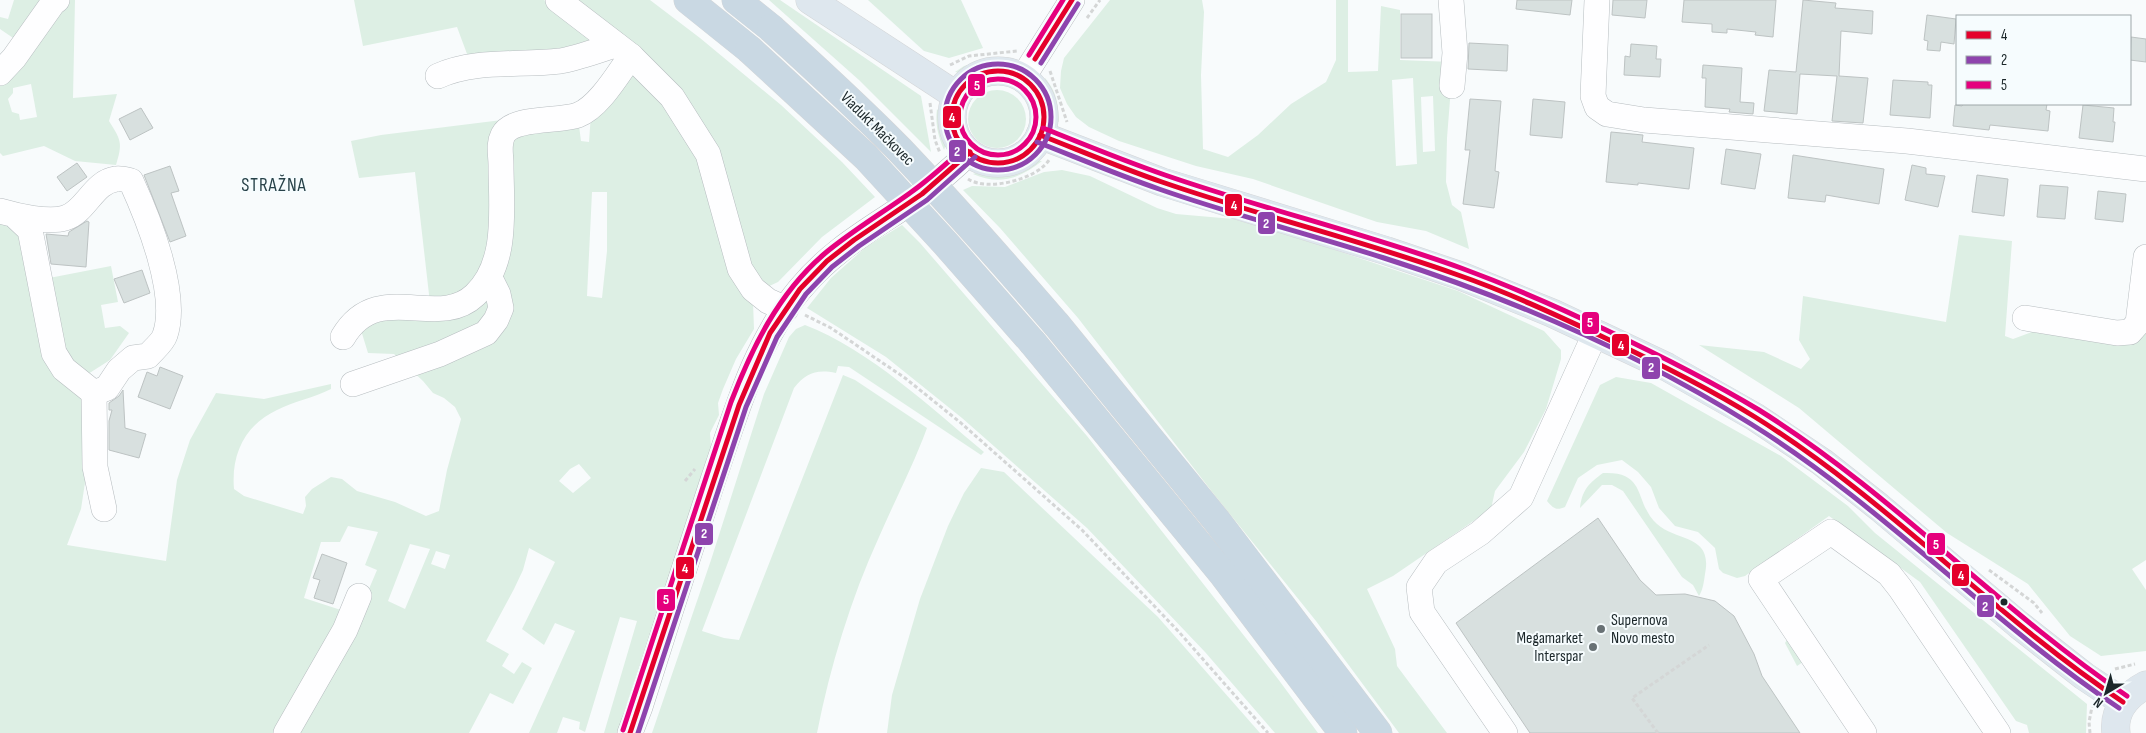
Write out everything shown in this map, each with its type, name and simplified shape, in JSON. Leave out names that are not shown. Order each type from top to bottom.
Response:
[{"type":"highway","name":"Viadukt Mačkovec","points":[[688,0],[750,48],[866,157],[946,244],[1034,343],[1222,573],[1343,733]]},
{"type":"highway","name":"Viadukt Mačkovec","points":[[736,0],[832,82],[900,150],[980,236],[1057,325],[1217,521],[1378,733]]},
{"type":"main road","points":[[810,0],[957,96]]},
{"type":"main road","points":[[998,71],[1011,73],[1022,79],[1033,87],[1040,98],[1044,110],[1044,123],[1040,135],[1033,148],[1022,157],[1008,162],[993,163],[979,159],[960,142],[953,126],[953,110],[957,96],[973,78],[985,73],[998,71]]},
{"type":"main road","points":[[1040,135],[1162,182],[1387,251],[1461,276],[1552,313],[1667,367],[1755,417],[1822,462],[1879,507],[2019,625],[2084,676],[2123,702]]},
{"type":"main road","points":[[2116,733],[2117,714],[2123,702],[2133,692],[2146,685]]},
{"type":"street","points":[[0,73],[14,58],[57,0]]},
{"type":"street","points":[[558,0],[623,50],[672,97],[708,154],[740,268],[753,289],[768,301],[786,309]]},
{"type":"street","points":[[1022,79],[1072,0]]},
{"type":"street","points":[[1451,0],[1455,53],[1452,86]]},
{"type":"street","points":[[1597,0],[1593,96],[1597,107],[1608,114],[1644,120],[1907,141],[2146,169]]},
{"type":"street","points":[[438,76],[451,70],[476,66],[562,61],[623,50]]},
{"type":"street","points":[[343,337],[351,323],[370,310],[390,307],[456,307],[475,296],[490,278],[496,263],[501,229],[501,158],[499,144],[504,133],[513,126],[576,115],[587,110],[603,93],[623,50]]},
{"type":"street","points":[[630,733],[745,385],[769,331],[800,288],[832,255],[859,234],[915,199],[970,152]]},
{"type":"street","points":[[7,213],[54,220],[67,218],[92,196],[100,186],[116,179],[131,181],[147,216],[169,302],[165,336],[148,356],[133,358],[119,370],[107,388],[94,393]]},
{"type":"street","points":[[7,213],[30,230],[54,353],[64,369],[94,393]]},
{"type":"street","points":[[2025,318],[2117,333],[2130,332],[2138,323],[2146,257]]},
{"type":"street","points":[[353,384],[440,354],[486,333],[496,320],[501,308],[498,294],[490,278]]},
{"type":"street","points":[[1505,733],[1422,612],[1419,586],[1436,562],[1480,533],[1521,497],[1595,334]]},
{"type":"street","points":[[94,393],[95,467],[104,509]]},
{"type":"street","points":[[1864,733],[1761,579],[1831,532],[1889,574],[1998,733]]},
{"type":"street","points":[[286,733],[345,630],[359,596]]},
{"type":"path","points":[[947,67],[969,56],[1023,50]]},
{"type":"path","points":[[1047,66],[1053,75],[1068,124]]},
{"type":"path","points":[[930,101],[935,140],[941,156]]},
{"type":"path","points":[[971,181],[998,184],[1017,181],[1048,163]]},
{"type":"path","points":[[786,309],[831,328],[905,378],[967,428],[1082,530],[1178,632],[1268,733]]},
{"type":"path","points":[[1658,733],[1632,698],[1709,646]]},
{"type":"path","points":[[2090,733],[2089,722],[2092,702]]},
{"type":"green space","points":[[14,0],[46,0],[19,42],[0,29],[0,17],[8,19]]},
{"type":"green space","points":[[67,0],[75,0],[73,98],[117,94],[109,121],[120,142],[120,152],[116,165],[75,161],[44,146],[3,156],[0,153],[0,80]],"holes":[[[31,84],[37,117],[20,120],[19,114],[12,112],[8,99],[13,93],[13,88]]]},
{"type":"green space","points":[[354,0],[544,0],[599,43],[470,62],[457,27],[363,46]]},
{"type":"green space","points":[[570,0],[650,0],[700,38],[781,105],[842,162],[875,197],[822,237],[778,282],[763,289],[748,272],[710,141]]},
{"type":"green space","points":[[769,0],[780,0],[921,96],[931,152],[859,80]]},
{"type":"green space","points":[[868,0],[961,0],[983,48],[949,58],[924,51]]},
{"type":"green space","points":[[1110,0],[1202,0],[1204,12],[1201,75],[1203,149],[1228,157],[1258,135],[1291,104],[1326,82],[1336,60],[1336,0],[1348,0],[1348,72],[1378,71],[1381,6],[1400,10],[1400,60],[1453,62],[1447,138],[1446,182],[1452,205],[1461,212],[1469,249],[1426,231],[1377,222],[1253,179],[1196,166],[1119,141],[1089,127],[1076,117],[1067,104],[1060,88],[1064,58]],"holes":[[[1413,78],[1417,164],[1396,166],[1392,80]],[[1433,96],[1435,151],[1423,152],[1421,97]]]},
{"type":"green space","points":[[996,57],[1014,58],[1003,64],[972,72],[955,72],[964,66]]},
{"type":"green space","points":[[635,72],[660,95],[702,158],[753,302],[754,329],[736,359],[718,403],[719,415],[710,433],[711,448],[626,733],[604,733],[637,621],[620,617],[585,732],[579,729],[580,722],[563,717],[557,733],[529,733],[575,631],[555,623],[544,645],[522,629],[555,562],[529,548],[523,570],[486,641],[509,654],[502,666],[514,674],[522,662],[532,668],[513,704],[490,693],[469,733],[291,733],[363,603],[377,570],[365,565],[378,532],[348,526],[340,542],[321,542],[304,598],[347,612],[281,733],[0,733],[0,215],[14,220],[82,389],[88,463],[81,509],[67,545],[166,561],[177,480],[190,440],[216,393],[264,399],[331,384],[331,389],[266,416],[249,432],[242,442],[238,453],[234,476],[234,489],[244,496],[303,514],[306,506],[305,497],[312,489],[331,477],[342,479],[357,491],[395,502],[426,516],[439,511],[447,470],[461,419],[455,407],[444,398],[433,393],[394,354],[368,353],[360,327],[482,292],[509,136],[578,118],[581,141],[589,142],[591,114]],"holes":[[[592,192],[607,192],[607,251],[602,298],[587,296]],[[579,464],[591,478],[573,493],[559,481],[570,469]],[[410,544],[430,549],[405,609],[388,601]],[[436,551],[450,555],[445,569],[431,564]]]},
{"type":"green space","points":[[1045,78],[1056,98],[1059,122],[1051,119],[1042,92]]},
{"type":"green space","points":[[997,90],[1013,95],[1021,103],[1026,119],[1021,135],[1013,143],[997,148],[981,143],[973,135],[968,119],[973,103],[981,95]]},
{"type":"green space","points":[[937,109],[946,123],[948,133],[944,150],[936,120]]},
{"type":"green space","points":[[510,119],[496,233],[474,287],[430,303],[415,172],[359,178],[351,141],[381,135]]},
{"type":"green space","points":[[1030,161],[1042,161],[1018,176],[1001,180],[983,178],[973,174],[986,169],[1013,167]]},
{"type":"green space","points":[[1062,170],[1090,176],[1157,208],[1176,214],[1245,220],[1458,291],[1544,331],[1561,350],[1561,359],[1546,409],[1524,452],[1495,491],[1491,509],[1393,576],[1367,589],[1395,649],[1397,666],[1447,733],[1399,733],[1316,621],[1213,493],[1078,318],[1000,228],[963,190],[972,186],[1005,187],[1044,172]]},
{"type":"green space","points":[[902,225],[920,243],[1087,436],[1278,679],[1318,733],[1275,733],[1205,652],[1087,528],[962,418],[886,357],[807,308],[831,278],[866,247]]},
{"type":"green space","points":[[1959,235],[2012,241],[2005,336],[2013,339],[2035,331],[2146,318],[2146,560],[2132,569],[2146,590],[2146,651],[2101,656],[2070,636],[2028,584],[1947,533],[1799,408],[1699,345],[1764,352],[1801,369],[1810,359],[1799,340],[1803,296],[1946,322]]},
{"type":"green space","points":[[111,266],[118,302],[101,305],[105,328],[120,326],[129,333],[110,360],[88,374],[57,346],[44,279]]},
{"type":"green space","points":[[805,325],[853,349],[899,381],[984,452],[981,455],[849,367],[838,366],[836,373],[817,372],[803,379],[794,388],[702,631],[724,638],[739,640],[843,375],[855,380],[927,428],[859,584],[835,658],[817,733],[652,733],[711,560],[764,394],[789,337],[796,329]]},
{"type":"green space","points":[[1616,377],[1651,383],[1781,456],[1848,506],[1875,533],[2087,704],[2086,733],[2029,733],[2027,725],[2016,721],[1920,582],[1829,516],[1745,576],[1737,578],[1723,573],[1719,569],[1715,548],[1698,532],[1675,526],[1659,508],[1651,487],[1638,472],[1622,460],[1597,465],[1578,478],[1565,507],[1557,509],[1553,507],[1547,501],[1600,385]]},
{"type":"green space","points":[[981,468],[1004,472],[1158,617],[1260,733],[887,733],[892,695],[920,599],[948,526],[964,493]]},
{"type":"green space","points":[[1603,473],[1617,474],[1627,477],[1634,482],[1645,506],[1657,524],[1665,530],[1699,545],[1704,552],[1706,561],[1705,574],[1699,596],[1693,585],[1682,577],[1623,491],[1612,485],[1602,485],[1580,508],[1582,496],[1587,488]]},
{"type":"green space","points":[[1788,638],[1803,662],[1797,666],[1785,643]]},
{"type":"building","points":[[1517,0],[1572,0],[1570,15],[1516,9]]},
{"type":"building","points":[[1613,0],[1647,0],[1645,18],[1612,15]]},
{"type":"building","points":[[1684,0],[1776,0],[1773,37],[1755,35],[1756,32],[1727,29],[1727,33],[1712,32],[1712,24],[1682,22]]},
{"type":"building","points":[[1803,0],[1836,3],[1835,8],[1873,11],[1872,34],[1841,31],[1839,76],[1868,78],[1863,123],[1832,121],[1837,76],[1800,74],[1797,114],[1764,111],[1769,70],[1796,72]]},
{"type":"building","points":[[1401,14],[1432,14],[1432,58],[1401,58]]},
{"type":"building","points":[[1927,15],[1956,19],[1954,44],[1941,42],[1940,51],[1927,50],[1928,41],[1924,40]]},
{"type":"building","points":[[2131,37],[2146,39],[2146,62],[2131,60]]},
{"type":"building","points":[[1469,43],[1508,45],[1507,71],[1468,69]]},
{"type":"building","points":[[1631,44],[1657,46],[1656,59],[1661,59],[1660,77],[1624,75],[1625,56],[1630,57]]},
{"type":"building","points":[[1703,65],[1742,68],[1740,102],[1754,103],[1753,114],[1729,112],[1730,109],[1705,107],[1706,78],[1702,78]]},
{"type":"building","points":[[1893,80],[1928,82],[1928,85],[1932,85],[1930,118],[1890,115]]},
{"type":"building","points":[[1470,99],[1501,101],[1495,171],[1499,172],[1494,208],[1463,204],[1470,150],[1465,150]]},
{"type":"building","points":[[1533,99],[1565,102],[1562,138],[1530,135]]},
{"type":"building","points":[[1955,105],[2047,105],[2046,110],[2050,111],[2048,131],[1990,125],[1989,130],[1953,126]]},
{"type":"building","points":[[2083,105],[2114,108],[2113,142],[2079,138]]},
{"type":"building","points":[[141,108],[153,128],[130,140],[119,119]]},
{"type":"building","points":[[1611,132],[1643,135],[1642,142],[1694,148],[1689,189],[1638,183],[1638,185],[1606,182]]},
{"type":"building","points":[[1726,149],[1761,154],[1755,189],[1721,184]]},
{"type":"building","points":[[1793,155],[1884,169],[1879,204],[1826,195],[1825,202],[1788,198]]},
{"type":"building","points":[[77,163],[87,177],[67,191],[57,177]]},
{"type":"building","points":[[1912,165],[1926,168],[1926,174],[1945,176],[1938,207],[1905,200]]},
{"type":"building","points":[[170,166],[179,191],[171,193],[186,236],[170,242],[144,175]]},
{"type":"building","points":[[1977,175],[2008,179],[2004,216],[1972,212]]},
{"type":"building","points":[[2040,185],[2068,187],[2065,219],[2037,217]]},
{"type":"building","points":[[2098,191],[2126,194],[2123,222],[2095,219]]},
{"type":"building","points":[[87,221],[89,222],[86,267],[51,264],[46,234],[68,236],[69,232]]},
{"type":"building","points":[[142,270],[150,293],[124,303],[114,279]]},
{"type":"building","points":[[160,367],[183,376],[170,409],[138,397],[147,372],[157,376]]},
{"type":"building","points":[[123,390],[125,428],[146,434],[139,458],[109,450],[109,421],[112,410],[109,410],[109,403],[119,396]]},
{"type":"building","name":"Supernova Novo mesto","points":[[1598,518],[1640,580],[1656,595],[1685,594],[1715,601],[1734,616],[1754,654],[1762,676],[1800,733],[1530,733],[1456,623]]},
{"type":"building","points":[[322,554],[347,563],[333,604],[314,598],[320,580],[313,578]]},
{"type":"transit line","name":"5","points":[[1029,55],[1063,0]]},
{"type":"transit line","name":"4","points":[[1035,59],[1072,0]]},
{"type":"transit line","name":"2","points":[[1041,63],[1078,4]]},
{"type":"transit line","name":"2","points":[[998,64],[1018,68],[1036,79],[1047,97],[1051,117],[1047,137],[1036,155],[1018,166],[998,170],[978,166],[960,155],[949,137],[945,117],[949,97],[960,79],[978,68],[998,64]]},
{"type":"transit line","name":"4","points":[[998,71],[1016,75],[1030,85],[1040,99],[1044,117],[1040,135],[1030,149],[1016,159],[998,163],[980,159],[966,149],[956,135],[952,117],[956,99],[966,85],[980,75],[998,71]]},
{"type":"transit line","name":"5","points":[[991,79],[1005,79],[1019,85],[1030,96],[1036,110],[1036,117],[1033,132],[1025,144],[1005,155],[991,155],[977,149],[966,138],[960,124],[960,110],[966,96],[977,85],[991,79]]},
{"type":"transit line","name":"5","points":[[1043,128],[1165,175],[1388,243],[1461,268],[1516,289],[1624,338],[1683,368],[1759,410],[1807,442],[1854,477],[2034,626],[2127,696]]},
{"type":"transit line","name":"4","points":[[1040,135],[1162,182],[1385,250],[1476,282],[1566,320],[1679,374],[1755,417],[1803,449],[1850,484],[2030,633],[2123,702]]},
{"type":"transit line","name":"2","points":[[1037,142],[1128,178],[1187,198],[1384,258],[1479,291],[1573,330],[1664,374],[1751,424],[1799,456],[1891,527],[2026,639],[2119,708]]},
{"type":"transit line","name":"5","points":[[623,730],[731,402],[757,342],[768,323],[793,287],[823,255],[917,188],[965,147]]},
{"type":"transit line","name":"4","points":[[630,733],[739,405],[770,333],[800,289],[827,261],[854,240],[922,194],[970,152]]},
{"type":"transit line","name":"2","points":[[638,733],[746,407],[777,337],[806,294],[832,267],[859,246],[927,200],[975,157]]},
{"type":"place","name":"Supernova Novo mesto","points":[[1601,629]]},
{"type":"place","name":"Megamarket Interspar","points":[[1593,647]]},
{"type":"district","name":"STRAŽNA","points":[[274,185]]}]
